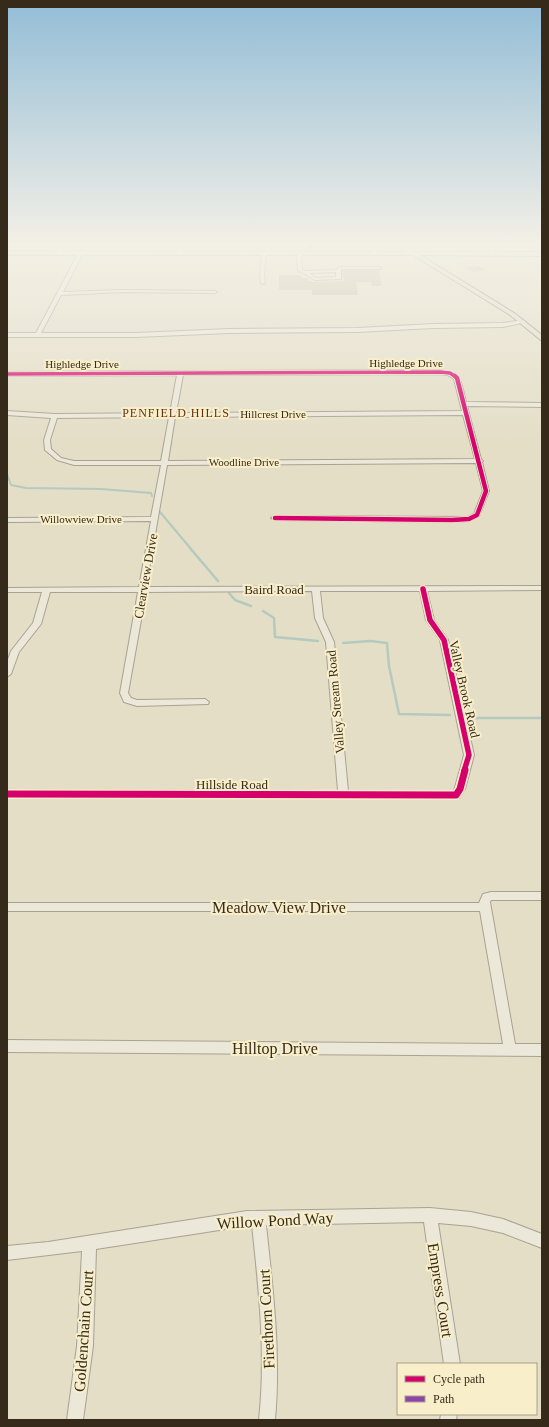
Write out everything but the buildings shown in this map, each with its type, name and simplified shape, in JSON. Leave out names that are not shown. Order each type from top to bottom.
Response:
[{"type":"main road","points":[[504,311],[523,322],[542,339]]},
{"type":"street","points":[[38,335],[51,311]]},
{"type":"street","points":[[7,335],[357,330],[434,326],[503,325],[523,322]]},
{"type":"street","name":"Highledge Drive","points":[[7,374],[446,372],[457,378],[480,461],[486,491],[478,513],[472,518],[452,520],[275,518]]},
{"type":"street","name":"Clearview Drive","points":[[180,373],[125,686],[125,697],[130,702],[137,703],[205,702]]},
{"type":"street","points":[[464,404],[542,405]]},
{"type":"street","name":"Hillcrest Drive","points":[[7,413],[55,416],[467,413]]},
{"type":"street","name":"Woodline Drive","points":[[55,416],[47,448],[51,454],[59,459],[82,463],[480,461]]},
{"type":"street","name":"Willowview Drive","points":[[7,520],[155,519]]},
{"type":"street","name":"Valley Brook Road","points":[[423,588],[430,620],[444,640],[469,755],[468,765],[462,776],[460,792],[456,795]]},
{"type":"street","name":"Baird Road","points":[[7,590],[542,588]]},
{"type":"street","name":"Valley Stream Road","points":[[316,589],[319,618],[330,642],[343,795]]},
{"type":"street","points":[[7,674],[9,659],[37,624],[47,590]]},
{"type":"street","name":"Hillside Road","points":[[7,794],[456,795]]},
{"type":"street","points":[[510,1049],[484,907],[485,899],[491,896],[542,896]]},
{"type":"street","name":"Meadow View Drive","points":[[7,907],[484,907]]},
{"type":"street","name":"Hilltop Drive","points":[[7,1046],[542,1050]]},
{"type":"street","name":"Willow Pond Way","points":[[7,1253],[48,1249],[247,1218],[430,1215],[471,1219],[503,1226],[542,1241]]},
{"type":"street","name":"Empress Court","points":[[430,1215],[452,1363]]},
{"type":"street","name":"Firethorn Court","points":[[258,1218],[268,1308],[270,1380],[267,1420]]},
{"type":"street","name":"Goldenchain Court","points":[[75,1420],[85,1346],[89,1243]]},
{"type":"waterway","points":[[7,474],[11,485],[26,488],[101,489],[151,493],[152,496]]},
{"type":"waterway","points":[[160,512],[191,549]]},
{"type":"waterway","points":[[190,548],[218,581]]},
{"type":"waterway","points":[[229,593],[235,600],[251,606]]},
{"type":"waterway","points":[[263,611],[274,618],[275,637],[318,641]]},
{"type":"waterway","points":[[343,643],[371,641],[387,643],[389,666],[399,714],[450,715]]},
{"type":"waterway","points":[[470,718],[542,718]]},
{"type":"cycle path","points":[[7,374],[440,372],[450,373],[457,378],[486,491],[477,515],[469,519],[452,520],[275,518]]},
{"type":"cycle path","points":[[7,794],[456,795],[460,789],[469,755],[444,640],[430,620],[423,589]]},
{"type":"district","name":"PENFIELD HILLS","points":[[176,413]]}]
